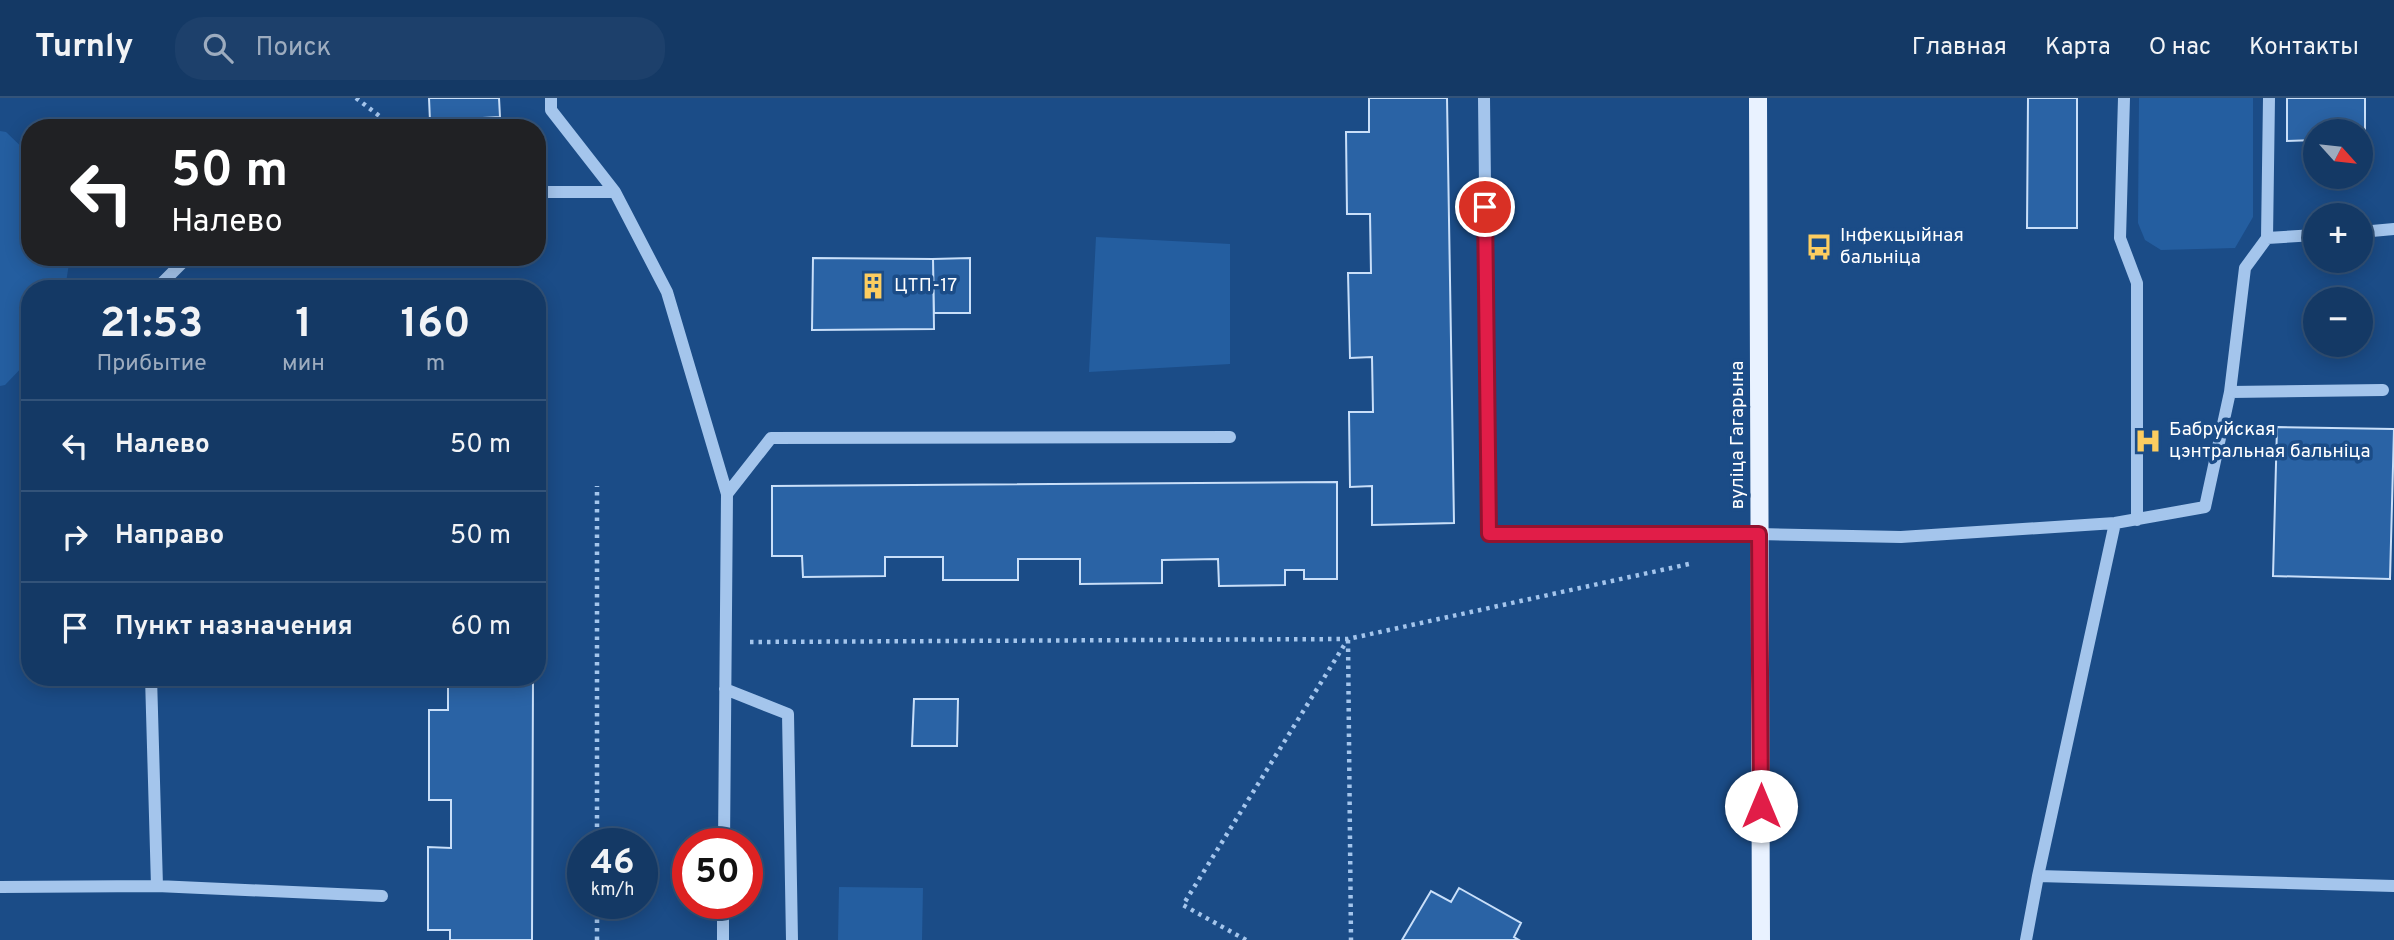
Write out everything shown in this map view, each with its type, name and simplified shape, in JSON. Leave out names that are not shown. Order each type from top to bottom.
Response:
[{"type":"main road","name":"вуліца Гагарына","points":[[1758,98],[1762,940]]},
{"type":"lane","points":[[551,98],[551,110],[615,192],[667,292],[727,495],[724,828]]},
{"type":"lane","points":[[1484,98],[1489,534],[1901,537],[2115,523],[2205,507],[2230,392],[2245,268],[2267,238],[2269,98]]},
{"type":"lane","points":[[2124,98],[2120,237],[2137,283],[2137,520]]},
{"type":"lane","points":[[546,192],[615,192]]},
{"type":"lane","points":[[2373,231],[2394,229]]},
{"type":"lane","points":[[2267,238],[2303,236]]},
{"type":"lane","points":[[165,280],[179,266]]},
{"type":"lane","points":[[2230,392],[2382,390]]},
{"type":"lane","points":[[727,495],[771,438],[1230,437]]},
{"type":"lane","points":[[2026,940],[2115,523]]},
{"type":"lane","points":[[151,686],[157,886]]},
{"type":"lane","points":[[725,689],[788,714],[792,940]]},
{"type":"lane","points":[[2038,876],[2394,886]]},
{"type":"lane","points":[[0,887],[157,886],[382,896]]},
{"type":"lane","points":[[723,919],[723,940]]},
{"type":"path","points":[[356,98],[383,119]]},
{"type":"path","points":[[597,486],[597,828]]},
{"type":"path","points":[[725,642],[1348,639],[1689,564]]},
{"type":"path","points":[[1246,940],[1183,905],[1348,639]]},
{"type":"path","points":[[1348,639],[1351,940]]},
{"type":"path","points":[[597,919],[597,940]]},
{"type":"shaded area","points":[[2139,98],[2253,98],[2253,217],[2235,248],[2161,250],[2145,240],[2138,223]]},
{"type":"shaded area","points":[[0,131],[6,132],[21,146],[21,266],[69,266],[66,280],[21,280],[21,368],[5,385],[0,386]]},
{"type":"shaded area","points":[[1096,237],[1230,244],[1230,364],[1089,372]]},
{"type":"shaded area","points":[[839,887],[923,888],[922,940],[838,940]]},
{"type":"building","points":[[429,98],[499,98],[500,117],[430,119]]},
{"type":"building","points":[[1369,98],[1447,98],[1454,523],[1372,525],[1372,486],[1350,487],[1349,412],[1373,412],[1372,357],[1350,358],[1348,273],[1371,273],[1370,214],[1347,214],[1346,132],[1369,132]]},
{"type":"building","points":[[2028,98],[2077,98],[2077,228],[2027,228]]},
{"type":"building","points":[[2287,98],[2365,98],[2365,119],[2303,119],[2303,140],[2287,141]]},
{"type":"building","name":"ЦТП-17","points":[[813,258],[933,259],[934,329],[812,330]]},
{"type":"building","points":[[970,258],[970,313],[934,313],[933,259]]},
{"type":"building","points":[[2277,427],[2394,429],[2390,579],[2273,576]]},
{"type":"building","points":[[1337,482],[1337,579],[1304,579],[1304,570],[1285,570],[1285,585],[1219,586],[1218,559],[1162,560],[1162,583],[1080,584],[1080,559],[1018,559],[1018,580],[943,580],[943,557],[885,557],[885,576],[803,577],[802,556],[772,556],[772,486]]},
{"type":"building","points":[[448,686],[533,686],[532,940],[450,940],[450,930],[428,930],[428,847],[451,848],[451,800],[429,800],[429,710],[448,710]]},
{"type":"building","points":[[914,699],[958,699],[957,746],[912,746]]},
{"type":"building","points":[[1459,888],[1521,923],[1514,937],[1519,940],[1402,940],[1431,891],[1451,902]]},
{"type":"place","name":"Інфекцыйная бальніца","points":[[1819,247]]},
{"type":"place","name":"ЦТП-17","points":[[873,286]]},
{"type":"place","name":"Бабруйская цэнтральная бальніца","points":[[2148,441]]},
{"type":"route","points":[[1485,207],[1489,534],[1759,534],[1761,806]]}]
